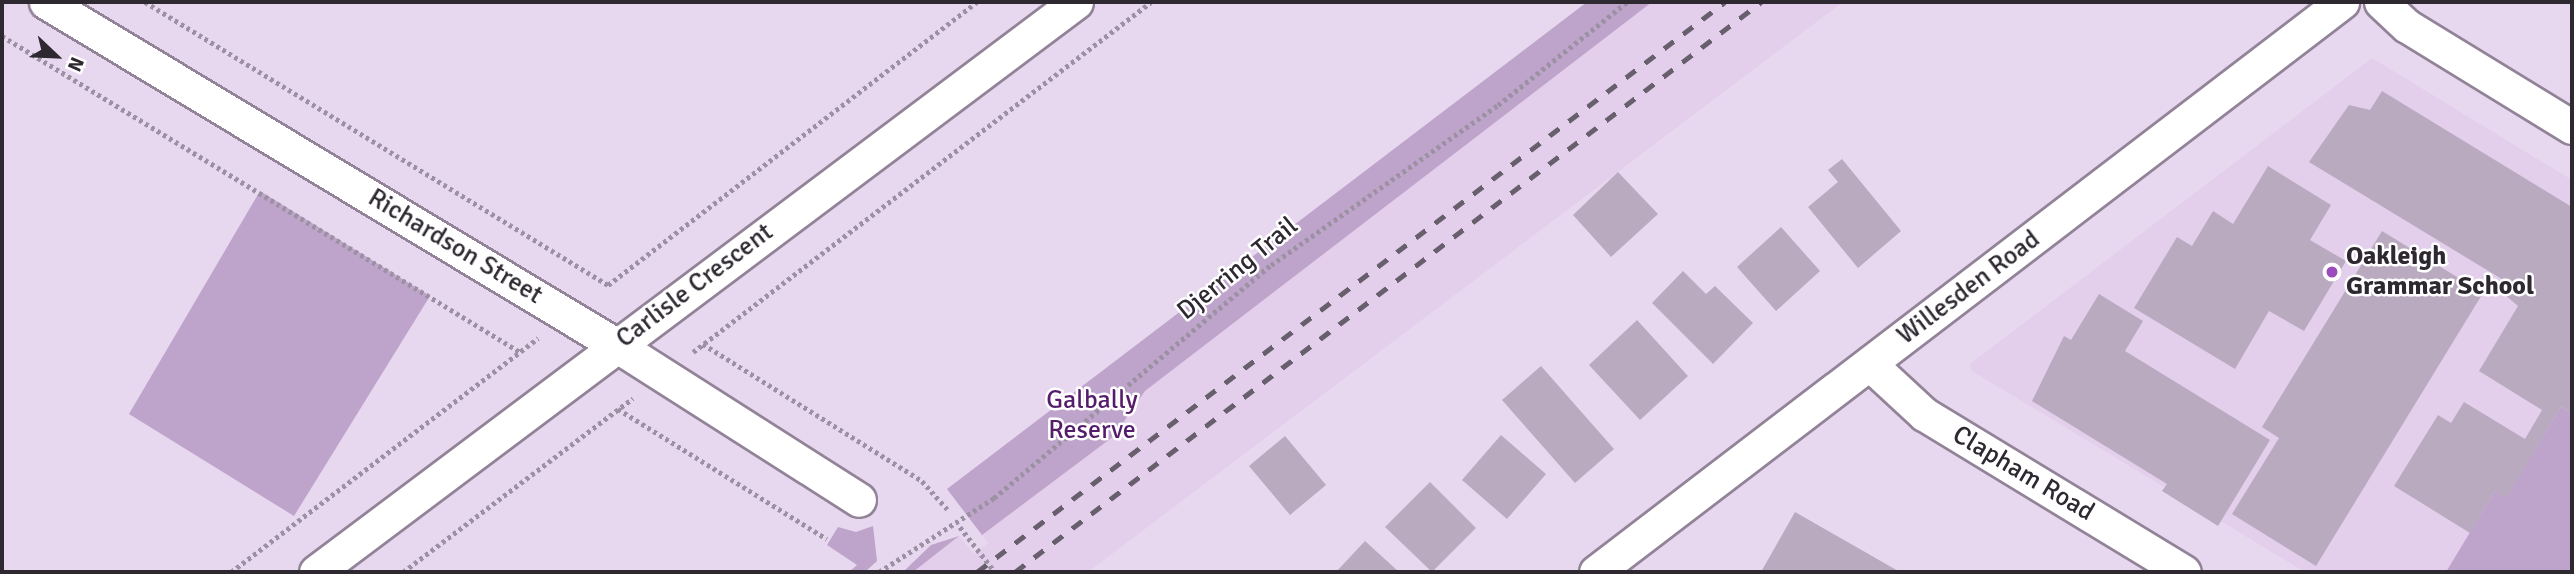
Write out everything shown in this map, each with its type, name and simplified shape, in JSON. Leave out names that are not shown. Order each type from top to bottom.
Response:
[{"type":"street","name":"Richardson Street","points":[[46,2],[616,345],[859,500]]},
{"type":"street","name":"Carlisle Crescent","points":[[316,572],[1076,2]]},
{"type":"street","name":"Willesden Road","points":[[1596,572],[2342,2]]},
{"type":"street","points":[[2381,2],[2407,26],[2572,127]]},
{"type":"street","name":"Clapham Road","points":[[1870,364],[1924,414],[2185,572]]},
{"type":"path","points":[[145,2],[608,285],[977,2]]},
{"type":"path","points":[[403,572],[1151,2]]},
{"type":"path","name":"Djerring Trail","points":[[879,572],[994,498],[1270,265],[1498,105],[1627,2]]},
{"type":"path","points":[[2,36],[520,352],[231,572]]},
{"type":"path","points":[[703,344],[922,481],[947,509]]},
{"type":"path","points":[[618,409],[827,539]]},
{"type":"path","points":[[960,527],[995,572]]},
{"type":"shaded area","points":[[1652,2],[1843,2],[1088,572],[913,572],[959,536],[974,554],[988,543],[982,535],[1114,436],[1145,391]]},
{"type":"shaded area","name":"Oakleigh Grammar School","points":[[2372,58],[2572,180],[2572,572],[2305,572],[1972,371],[1970,364]]},
{"type":"green space","name":"Galbally Reserve","points":[[1587,2],[1652,2],[1145,391],[1114,436],[982,535],[947,489]]},
{"type":"green space","points":[[260,191],[430,296],[294,516],[129,414]]},
{"type":"green space","points":[[2561,407],[2572,413],[2572,572],[2446,572],[2495,491],[2506,497]]},
{"type":"green space","points":[[873,526],[877,561],[865,572],[849,572],[857,565],[827,545],[838,527],[856,532]]},
{"type":"green space","points":[[959,536],[913,572],[903,572],[931,545]]},
{"type":"building","points":[[2382,91],[2572,207],[2572,413],[2561,407],[2506,498],[2495,491],[2470,533],[2394,486],[2438,415],[2451,423],[2464,402],[2525,439],[2542,410],[2479,371],[2518,306],[2504,294],[2505,281],[2309,162],[2349,105],[2370,110]]},
{"type":"building","points":[[1842,159],[1901,231],[1858,268],[1808,207],[1838,182],[1828,170]]},
{"type":"building","points":[[2268,166],[2331,205],[2310,240],[2346,261],[2304,331],[2269,311],[2235,369],[2134,308],[2177,237],[2192,246],[2213,211],[2233,224]]},
{"type":"building","points":[[1618,172],[1658,214],[1611,257],[1573,215]]},
{"type":"building","points":[[1781,227],[1820,271],[1776,311],[1737,267]]},
{"type":"building","points":[[2382,231],[2483,293],[2316,566],[2232,514],[2279,438],[2262,427]]},
{"type":"building","points":[[1683,271],[1706,294],[1715,286],[1753,323],[1713,364],[1652,303]]},
{"type":"building","points":[[2099,294],[2143,321],[2125,351],[2270,440],[2218,526],[2162,491],[2167,484],[2032,401],[2064,336],[2071,340]]},
{"type":"building","points":[[1637,320],[1688,376],[1640,420],[1589,365]]},
{"type":"building","points":[[1541,366],[1614,449],[1575,483],[1502,400]]},
{"type":"building","points":[[1501,435],[1546,474],[1507,519],[1462,480]]},
{"type":"building","points":[[1285,436],[1326,485],[1290,515],[1249,466]]},
{"type":"building","points":[[1430,482],[1476,528],[1432,572],[1385,527]]},
{"type":"building","points":[[1795,512],[1900,572],[1761,572]]},
{"type":"building","points":[[1365,541],[1399,572],[1336,572]]},
{"type":"railway","points":[[977,572],[1725,2]]},
{"type":"railway","points":[[1015,572],[1761,2]]},
{"type":"place","name":"Oakleigh Grammar School","points":[[2332,272]]}]
